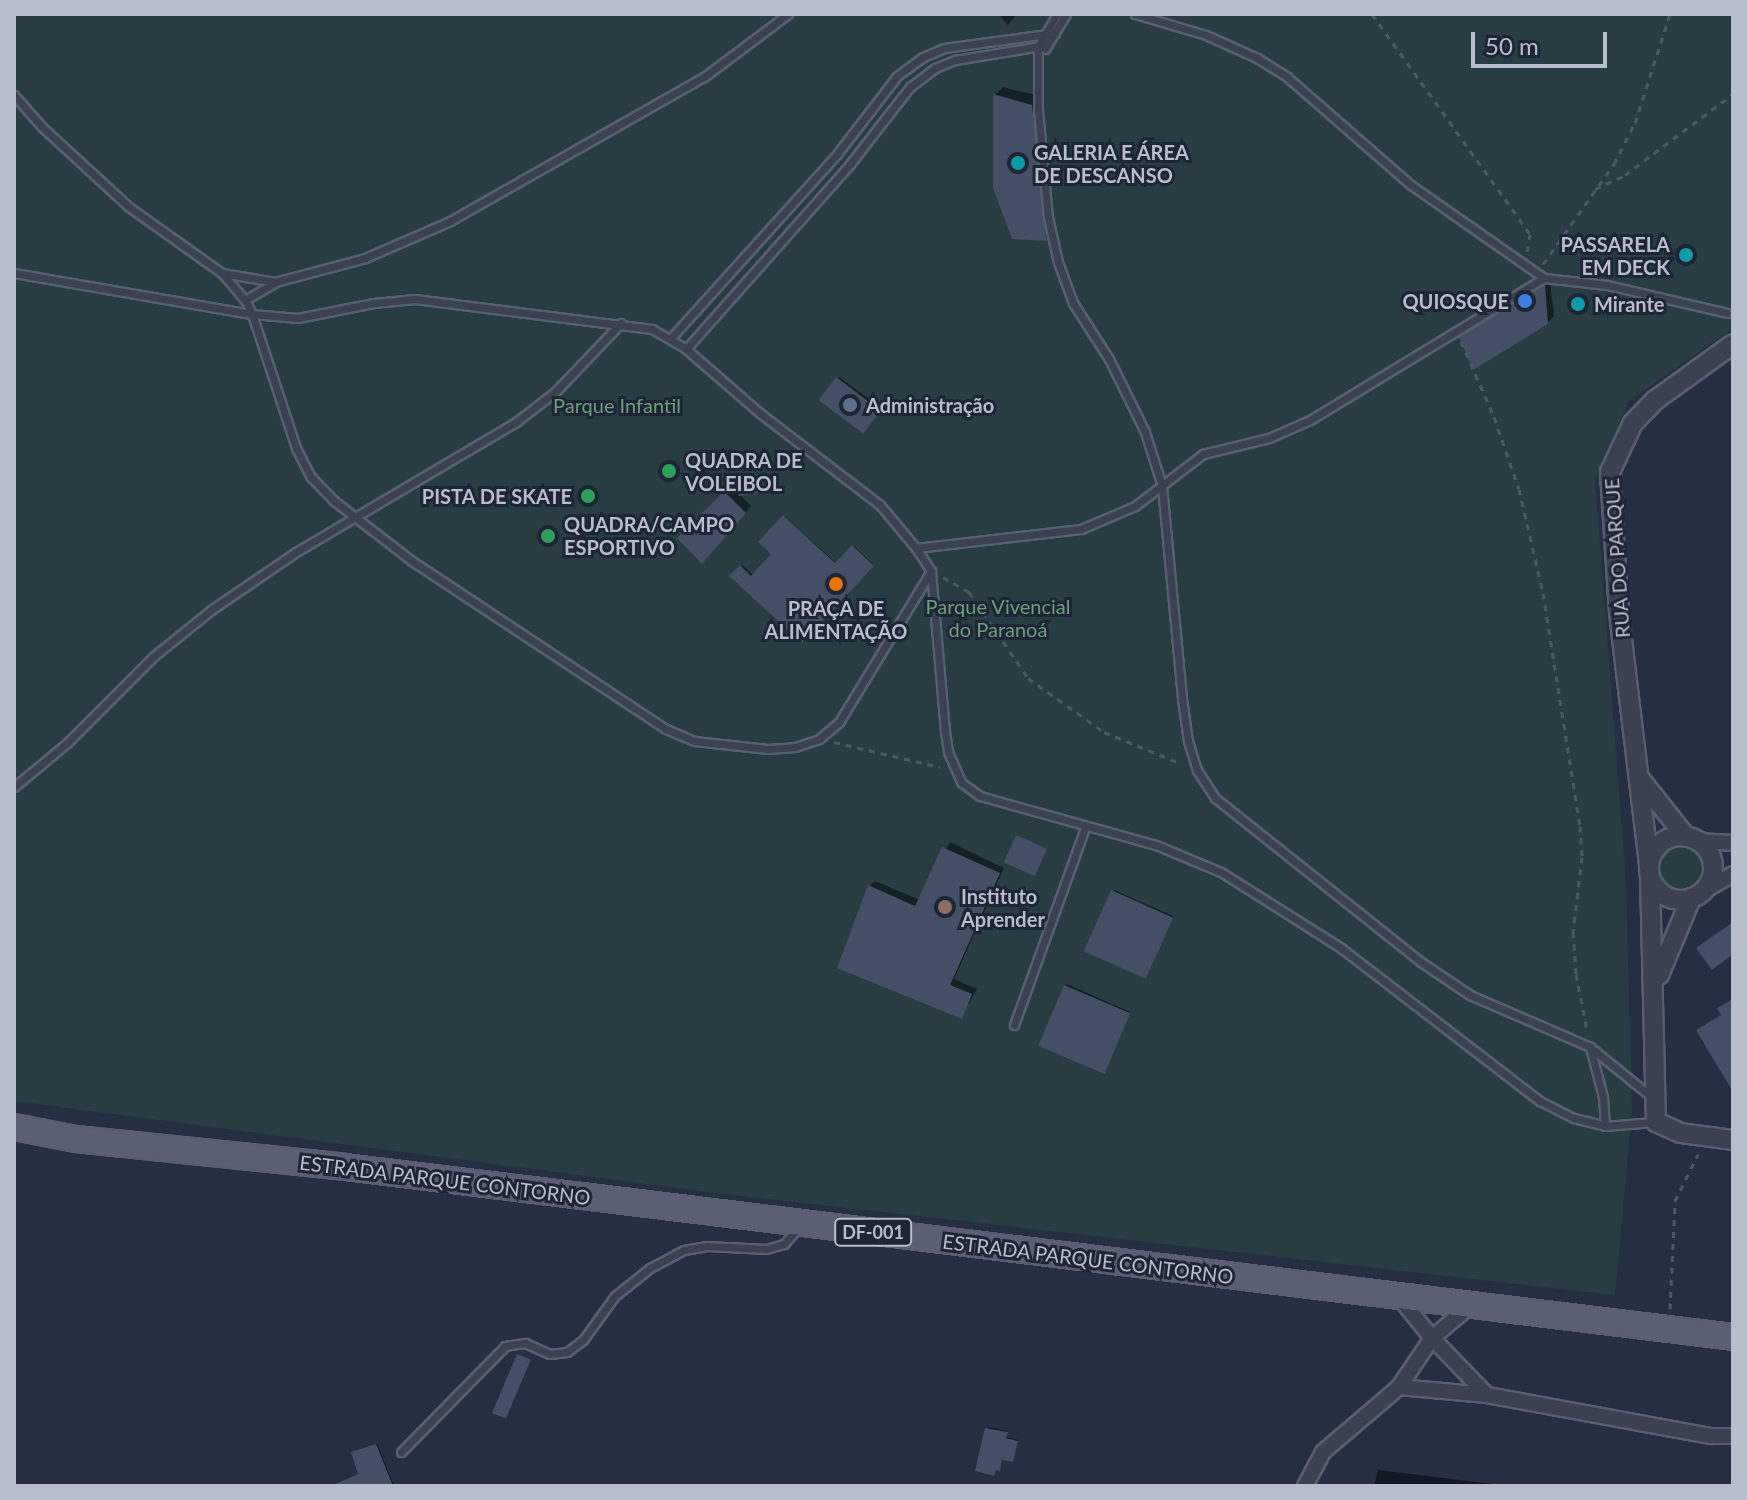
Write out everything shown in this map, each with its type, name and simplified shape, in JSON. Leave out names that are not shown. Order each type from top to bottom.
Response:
[{"type":"main road","name":"ESTRADA PARQUE CONTORNO","points":[[14,1127],[76,1139],[361,1169],[1733,1337]]},
{"type":"street","name":"RUA DO PARQUE","points":[[1655,989],[1650,871],[1619,613],[1610,472],[1633,423],[1654,401],[1733,344]]},
{"type":"street","name":"RUA DO PARQUE","points":[[1638,777],[1660,809],[1692,839]]},
{"type":"street","points":[[1733,843],[1675,837],[1658,846],[1650,871],[1662,894],[1681,900],[1733,874]]},
{"type":"street","points":[[1692,839],[1710,856],[1713,866],[1708,885],[1696,895],[1664,958],[1655,989],[1653,1098],[1656,1122],[1681,1133],[1733,1140]]},
{"type":"street","points":[[1399,1297],[1432,1338],[1487,1395]]},
{"type":"street","points":[[1305,1486],[1323,1452],[1399,1387],[1432,1338],[1471,1305]]},
{"type":"street","points":[[1399,1387],[1487,1395],[1696,1433],[1733,1436]]},
{"type":"lane","points":[[245,300],[275,282],[403,245],[450,221],[704,77],[788,14]]},
{"type":"lane","points":[[1057,14],[1038,47],[1038,110],[1048,217],[1058,262],[1073,303],[1109,359],[1145,432],[1162,486],[1182,699],[1188,741],[1197,770],[1215,798],[1421,962],[1470,995],[1590,1047],[1653,1098]]},
{"type":"lane","points":[[1040,58],[1066,14]]},
{"type":"lane","points":[[1135,14],[1206,35],[1257,58],[1287,77],[1411,185],[1544,278],[1607,285],[1727,313]]},
{"type":"lane","points":[[670,339],[837,154],[897,76],[923,57],[944,48],[1055,33]]},
{"type":"lane","points":[[991,41],[993,53]]},
{"type":"lane","points":[[686,349],[850,164],[910,87],[945,64],[1047,45]]},
{"type":"lane","points":[[14,95],[42,127],[129,207],[222,273],[245,300],[296,448],[311,477],[355,517],[412,561],[666,729],[694,741],[723,747],[795,747],[819,739],[839,722],[931,571]]},
{"type":"lane","points":[[14,273],[252,314],[298,318],[374,303],[415,299],[652,329],[686,349],[761,414],[880,505],[916,548],[931,571],[937,608],[945,732],[955,771],[962,783],[980,796],[1085,828],[1156,845],[1221,872],[1341,948],[1540,1101],[1574,1118],[1605,1126],[1656,1122]]},
{"type":"lane","points":[[222,273],[275,282]]},
{"type":"lane","points":[[916,548],[1009,534],[1081,529],[1135,506],[1203,454],[1269,438],[1310,420],[1544,278]]},
{"type":"lane","points":[[14,787],[67,743],[154,656],[211,610],[355,517],[516,422],[567,382],[621,323]]},
{"type":"lane","points":[[1014,1025],[1085,828]]},
{"type":"lane","points":[[1590,1047],[1603,1097],[1605,1126]]},
{"type":"lane","points":[[401,1452],[505,1346],[525,1343],[550,1354],[567,1352],[583,1340],[615,1296],[650,1268],[684,1250],[707,1246],[766,1249],[784,1244],[802,1223]]},
{"type":"path","points":[[1372,14],[1530,234],[1525,267]]},
{"type":"path","points":[[1535,273],[1553,253],[1591,190],[1614,164],[1635,123],[1670,14]]},
{"type":"path","points":[[1591,190],[1625,175],[1733,94]]},
{"type":"path","points":[[1456,330],[1494,417],[1519,489],[1543,593],[1568,768],[1580,826],[1582,857],[1573,932],[1576,974],[1590,1047]]},
{"type":"path","points":[[931,571],[969,592],[1028,678],[1104,732],[1197,770]]},
{"type":"path","points":[[819,739],[955,771]]},
{"type":"path","points":[[1669,1329],[1675,1201],[1703,1136]]},
{"type":"green space","name":"Parque Vivencial do Paranoá","points":[[14,14],[1733,14],[1733,328],[1629,401],[1595,480],[1626,883],[1632,1111],[1615,1295],[715,1193],[14,1101]]},
{"type":"green space","points":[[1680,846],[1695,852],[1701,867],[1695,882],[1680,888],[1665,882],[1659,867],[1665,852]]},
{"type":"building","name":"GALERIA E ÁREA DE DESCANSO","points":[[993,94],[1032,105],[1047,241],[1012,239],[993,188]]},
{"type":"building","name":"QUIOSQUE","points":[[1545,285],[1548,324],[1473,370],[1459,337]]},
{"type":"building","name":"Administração","points":[[836,377],[881,411],[863,434],[819,400]]},
{"type":"building","points":[[756,474],[763,483],[759,493],[738,496],[744,476]]},
{"type":"building","points":[[724,491],[746,513],[702,564],[677,538]]},
{"type":"building","name":"PRAÇA DE ALIMENTAÇÃO","points":[[783,515],[835,563],[852,545],[874,566],[802,643],[729,576],[740,565],[751,576],[771,554],[758,542]]},
{"type":"building","points":[[1016,835],[1047,849],[1035,876],[1004,862]]},
{"type":"building","points":[[942,847],[1000,873],[950,985],[972,994],[962,1019],[837,968],[868,885],[915,906]]},
{"type":"building","points":[[1111,890],[1173,918],[1146,979],[1084,951]]},
{"type":"building","points":[[1733,922],[1733,954],[1712,970],[1696,948]]},
{"type":"building","points":[[1064,985],[1130,1013],[1104,1074],[1038,1046]]},
{"type":"building","points":[[1733,999],[1733,1092],[1696,1030],[1721,1015],[1717,1008]]},
{"type":"building","points":[[517,1354],[531,1360],[506,1419],[492,1413]]},
{"type":"building","points":[[985,1428],[1008,1432],[1006,1438],[1018,1441],[1013,1462],[1002,1460],[1000,1471],[996,1470],[994,1476],[975,1471]]},
{"type":"building","points":[[376,1444],[393,1486],[331,1486],[358,1474],[351,1452]]},
{"type":"place","name":"GALERIA E ÁREA DE DESCANSO","points":[[1018,163]]},
{"type":"place","name":"PASSARELA EM DECK","points":[[1686,255]]},
{"type":"place","name":"QUIOSQUE","points":[[1525,301]]},
{"type":"place","name":"Mirante","points":[[1578,304]]},
{"type":"place","name":"Administração","points":[[850,405]]},
{"type":"place","name":"QUADRA DE VOLEIBOL","points":[[669,471]]},
{"type":"place","name":"PISTA DE SKATE","points":[[588,496]]},
{"type":"place","name":"QUADRA/CAMPO ESPORTIVO","points":[[548,536]]},
{"type":"place","name":"PRAÇA DE ALIMENTAÇÃO","points":[[836,584]]},
{"type":"place","name":"Instituto Aprender","points":[[945,907]]},
{"type":"park label","name":"Parque Infantil","points":[[617,405]]}]
